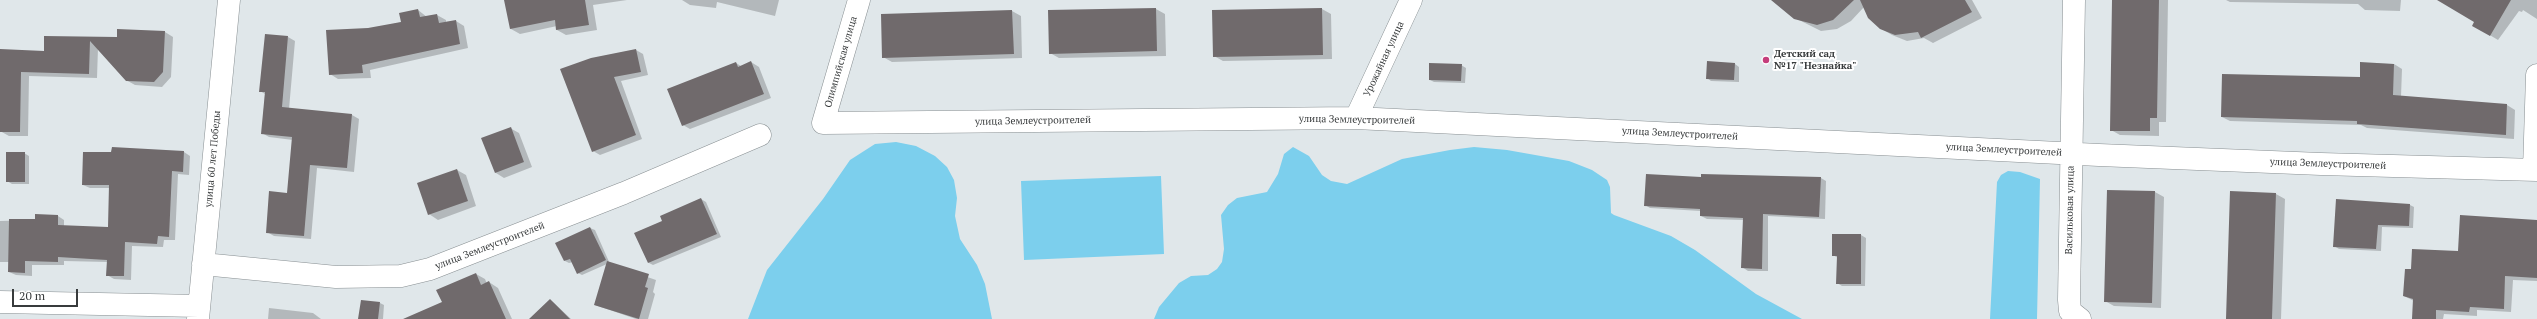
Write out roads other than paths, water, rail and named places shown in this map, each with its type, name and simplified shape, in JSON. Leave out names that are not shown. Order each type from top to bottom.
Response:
[{"type":"street","name":"улица 60 лет Победы","points":[[199,313],[229,0]]},
{"type":"street","name":"Олимпийская улица","points":[[823,124],[859,0]]},
{"type":"street","name":"Урожайная улица","points":[[1356,118],[1411,0]]},
{"type":"street","name":"Васильковая улица","points":[[2074,0],[2069,300],[2070,311],[2080,319]]},
{"type":"street","points":[[2535,170],[2537,75]]},
{"type":"street","name":"улица Землеустроителей","points":[[823,124],[1356,118],[2071,153],[2321,164],[2535,170]]},
{"type":"street","name":"улица Землеустроителей","points":[[203,264],[336,277],[401,276],[430,269],[602,202],[760,135]]},
{"type":"street","points":[[0,302],[199,313]]},
{"type":"place","name":"Детский сад №17 \"Незнайка\"","points":[[1766,60]]}]
